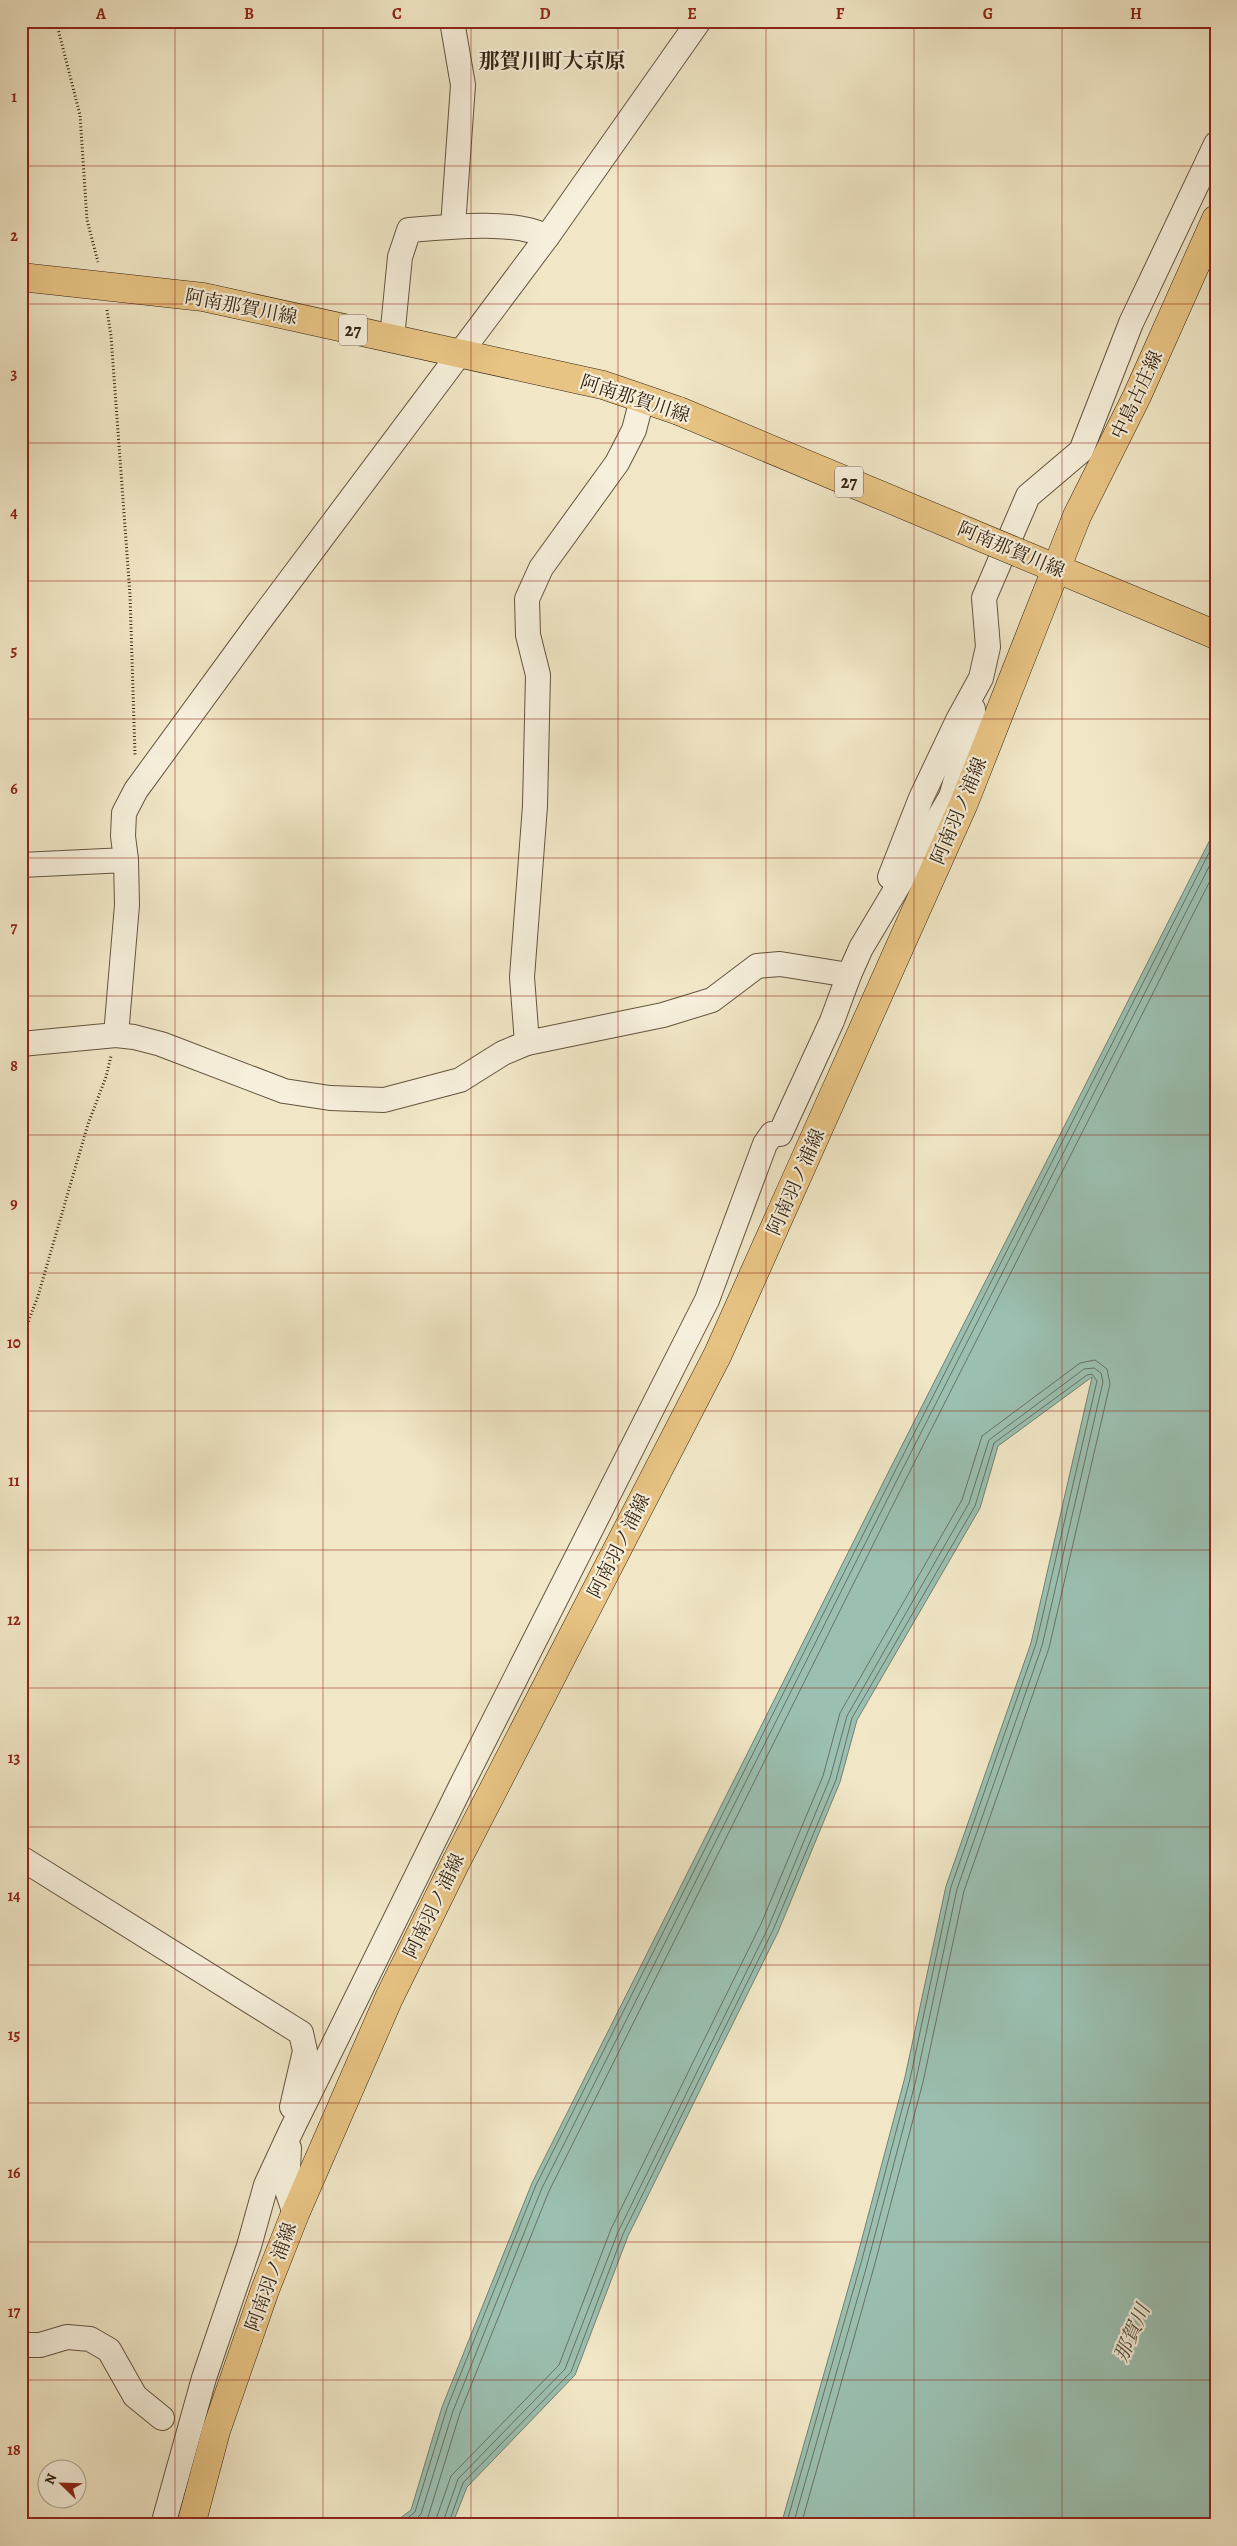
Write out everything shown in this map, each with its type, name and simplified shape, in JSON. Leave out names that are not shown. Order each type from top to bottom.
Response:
[{"type":"main road","name":"中島古庄線","points":[[1063,572],[1077,516],[1137,396],[1216,219]]},
{"type":"main road","name":"阿南那賀川線","points":[[21,277],[203,297],[603,385],[679,412],[1216,635]]},
{"type":"main road","name":"阿南羽ノ浦線","points":[[191,2525],[216,2431],[295,2214],[389,1998],[450,1872],[718,1354],[958,800],[1063,572]]},
{"type":"street","points":[[452,21],[463,85],[453,226]]},
{"type":"street","points":[[116,1035],[126,923],[124,813],[136,790],[258,622],[547,237],[699,21]]},
{"type":"street","points":[[163,2525],[204,2378],[249,2246],[266,2185],[290,2131],[461,1786],[707,1300],[765,1144],[772,1134],[780,1134],[832,1021],[922,798],[958,720],[981,678],[988,647],[984,598],[1028,496],[1081,451],[1131,323],[1216,144]]},
{"type":"street","points":[[392,338],[400,257],[409,230],[453,226],[525,228],[547,237]]},
{"type":"street","points":[[527,1043],[522,977],[535,806],[538,675],[528,635],[527,599],[541,568],[618,463],[634,430],[642,399]]},
{"type":"street","points":[[861,948],[958,800],[973,721],[973,693]]},
{"type":"street","points":[[21,865],[126,860]]},
{"type":"street","points":[[21,1044],[116,1035],[161,1044],[284,1091],[330,1098],[384,1100],[460,1080],[503,1053],[527,1043],[663,1015],[712,1000],[757,966],[780,964],[849,975]]},
{"type":"street","points":[[21,1858],[300,2032],[305,2051],[292,2106],[287,2190],[295,2214]]},
{"type":"street","points":[[21,2345],[40,2345],[67,2337],[90,2339],[109,2350],[135,2396],[162,2418]]},
{"type":"path","points":[[56,21],[80,115],[87,220],[104,285],[111,336],[130,595],[136,790]]},
{"type":"path","points":[[21,1341],[38,1296],[88,1124],[106,1077],[116,1035]]},
{"type":"water","name":"那賀川","points":[[1216,828],[1216,2525],[781,2525],[856,2261],[905,2077],[946,1886],[1031,1643],[1092,1377],[998,1446],[980,1508],[857,1720],[840,1782],[778,1932],[628,2236],[575,2375],[467,2487],[452,2525],[391,2525],[411,2510],[442,2407],[532,2183],[889,1471]]},
{"type":"district","name":"那賀川町大京原","points":[[552,61]]}]
